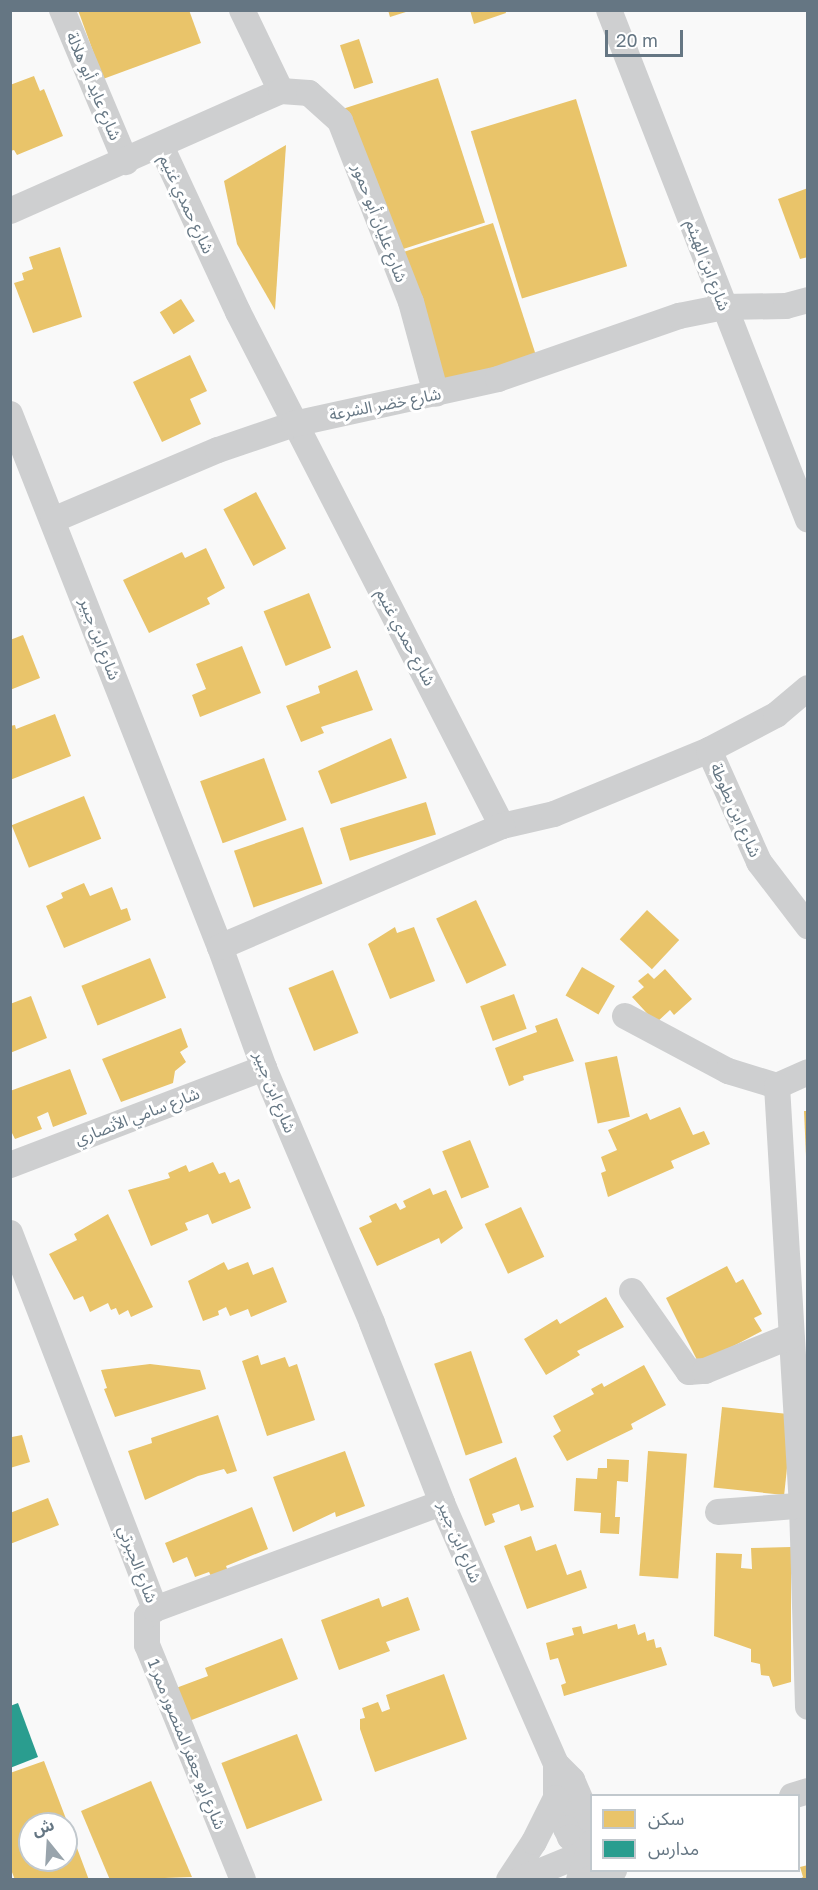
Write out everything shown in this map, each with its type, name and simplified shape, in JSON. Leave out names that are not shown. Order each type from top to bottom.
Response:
[{"type":"street","name":"شارع عايد أبو هلالة","points":[[62,10],[126,162]]},
{"type":"street","points":[[10,211],[126,162],[281,91],[242,10]]},
{"type":"street","name":"شارع ابن الهيثم","points":[[609,10],[807,520]]},
{"type":"street","name":"شارع عليان أبو حمور","points":[[281,91],[297,89],[319,98],[340,122],[411,302],[436,394]]},
{"type":"street","name":"شارع حمدي غنيم","points":[[160,146],[294,424],[502,826]]},
{"type":"street","name":"شارع خضر الشرعة","points":[[53,520],[218,450],[294,424],[498,379],[679,316],[724,307],[786,306],[807,300]]},
{"type":"street","name":"شارع ابن جبير","points":[[10,414],[220,947],[264,1068],[442,1503],[556,1764],[572,1780],[590,1824]]},
{"type":"street","points":[[220,947],[502,826],[554,814],[709,750],[776,715],[807,688]]},
{"type":"street","name":"شارع ابن بطوطة","points":[[709,750],[759,862],[807,926]]},
{"type":"street","points":[[625,1016],[728,1071],[777,1086],[807,1072]]},
{"type":"street","name":"شارع سامي الأنصاري","points":[[10,1165],[264,1068]]},
{"type":"street","points":[[777,1086],[796,1216],[791,1335],[805,1505],[807,1707]]},
{"type":"street","name":"شارع الجبرتي","points":[[10,1233],[155,1609],[442,1503]]},
{"type":"street","points":[[632,1291],[689,1372],[705,1371],[791,1335]]},
{"type":"street","points":[[718,1512],[805,1505]]},
{"type":"street","name":"شارع ابو جعفر المنصور ممر 1","points":[[155,1609],[147,1616],[147,1645],[243,1880]]},
{"type":"street","name":"شارع ابن جبير","points":[[556,1764],[556,1798],[570,1837],[590,1848]]},
{"type":"street","points":[[508,1880],[534,1842],[556,1798]]},
{"type":"street","points":[[519,1880],[590,1849]]},
{"type":"street","points":[[579,1880],[590,1852]]},
{"type":"street","points":[[588,1880],[609,1872]]},
{"type":"building: سكن","points":[[78,10],[189,10],[201,43],[103,79]]},
{"type":"building: سكن","points":[[388,10],[409,10],[409,11],[390,17]]},
{"type":"building: سكن","points":[[470,10],[505,10],[506,13],[474,24]]},
{"type":"building: سكن","points":[[359,39],[373,83],[354,89],[340,45]]},
{"type":"building: سكن","points":[[34,76],[40,91],[44,89],[63,136],[17,155],[14,150],[10,151],[10,85]]},
{"type":"building: سكن","points":[[438,78],[485,223],[392,253],[345,108]]},
{"type":"building: سكن","points":[[576,99],[627,266],[522,299],[471,131]]},
{"type":"building: سكن","points":[[286,145],[275,310],[237,244],[224,181]]},
{"type":"building: سكن","points":[[808,188],[808,257],[800,259],[778,199]]},
{"type":"building: سكن","points":[[493,223],[536,355],[442,386],[399,254]]},
{"type":"building: سكن","points":[[60,247],[82,317],[33,333],[14,283],[24,280],[22,273],[33,269],[29,257]]},
{"type":"building: سكن","points":[[181,299],[195,321],[174,334],[160,312]]},
{"type":"building: سكن","points":[[190,355],[207,391],[190,399],[201,424],[162,442],[133,382]]},
{"type":"building: سكن","points":[[256,492],[286,549],[253,566],[223,509]]},
{"type":"building: سكن","points":[[206,548],[225,588],[207,598],[210,604],[149,633],[123,580],[182,552],[185,558]]},
{"type":"building: سكن","points":[[309,593],[331,648],[286,666],[264,611]]},
{"type":"building: سكن","points":[[23,635],[40,678],[10,690],[10,640]]},
{"type":"building: سكن","points":[[242,646],[261,693],[200,717],[192,695],[206,689],[196,664]]},
{"type":"building: سكن","points":[[357,670],[373,710],[321,727],[324,733],[301,742],[286,706],[320,693],[318,686]]},
{"type":"building: سكن","points":[[55,714],[71,756],[10,780],[10,726],[15,725],[16,729]]},
{"type":"building: سكن","points":[[391,738],[407,778],[331,804],[318,771]]},
{"type":"building: سكن","points":[[264,758],[287,820],[223,843],[200,781]]},
{"type":"building: سكن","points":[[84,796],[101,839],[29,868],[12,825]]},
{"type":"building: سكن","points":[[426,802],[436,835],[350,861],[340,828]]},
{"type":"building: سكن","points":[[303,827],[323,884],[254,907],[234,851]]},
{"type":"building: سكن","points":[[84,883],[90,896],[112,887],[121,910],[127,908],[131,920],[64,948],[46,906],[63,898],[61,893]]},
{"type":"building: سكن","points":[[476,900],[506,965],[467,984],[436,919]]},
{"type":"building: سكن","points":[[647,910],[679,940],[652,969],[620,939]]},
{"type":"building: سكن","points":[[395,927],[397,933],[414,927],[435,981],[390,999],[368,944]]},
{"type":"building: سكن","points":[[150,958],[166,998],[97,1026],[81,986]]},
{"type":"building: سكن","points":[[582,967],[615,986],[598,1015],[566,996]]},
{"type":"building: سكن","points":[[665,969],[692,999],[674,1015],[670,1010],[656,1023],[632,997],[644,987],[638,981],[648,973],[654,979]]},
{"type":"building: سكن","points":[[333,970],[358,1033],[314,1051],[288,988]]},
{"type":"building: سكن","points":[[514,994],[527,1029],[493,1041],[480,1006]]},
{"type":"building: سكن","points":[[31,996],[47,1038],[10,1053],[10,1004]]},
{"type":"building: سكن","points":[[557,1018],[574,1061],[523,1076],[524,1080],[509,1086],[495,1048],[537,1032],[535,1026]]},
{"type":"building: سكن","points":[[181,1028],[188,1047],[180,1052],[186,1062],[175,1071],[173,1083],[121,1102],[102,1059]]},
{"type":"building: سكن","points":[[617,1056],[630,1117],[598,1124],[585,1063]]},
{"type":"building: سكن","points":[[70,1069],[87,1114],[53,1127],[48,1112],[37,1117],[42,1129],[15,1139],[10,1129],[10,1091]]},
{"type":"building: سكن","points":[[680,1107],[693,1135],[704,1131],[710,1144],[671,1161],[674,1168],[608,1197],[601,1173],[606,1171],[601,1157],[617,1150],[608,1130],[647,1113],[650,1120]]},
{"type":"building: سكن","points":[[804,1111],[808,1111],[808,1156],[806,1156]]},
{"type":"building: سكن","points":[[470,1140],[489,1187],[461,1199],[442,1151]]},
{"type":"building: سكن","points":[[213,1162],[219,1174],[225,1172],[230,1183],[239,1179],[251,1208],[212,1224],[208,1214],[185,1223],[188,1230],[151,1246],[128,1190],[170,1178],[168,1173],[186,1165],[189,1172]]},
{"type":"building: سكن","points":[[430,1188],[433,1195],[446,1190],[463,1228],[441,1244],[439,1238],[377,1266],[359,1228],[372,1222],[369,1216],[396,1203],[400,1210],[406,1207],[403,1201]]},
{"type":"building: سكن","points":[[521,1207],[544,1257],[508,1274],[485,1224]]},
{"type":"building: سكن","points":[[108,1214],[153,1307],[131,1317],[128,1310],[119,1315],[116,1308],[111,1310],[108,1303],[90,1312],[83,1296],[74,1300],[49,1254],[77,1240],[74,1234]]},
{"type":"building: سكن","points":[[224,1262],[228,1270],[248,1262],[253,1275],[273,1267],[287,1302],[251,1317],[248,1309],[230,1316],[226,1307],[218,1311],[219,1315],[203,1321],[188,1281]]},
{"type":"building: سكن","points":[[727,1266],[736,1283],[743,1279],[762,1314],[754,1318],[762,1331],[699,1364],[666,1298]]},
{"type":"building: سكن","points":[[606,1297],[624,1327],[577,1351],[580,1355],[546,1375],[524,1339],[557,1319],[560,1324]]},
{"type":"building: سكن","points":[[471,1351],[503,1443],[466,1455],[434,1364]]},
{"type":"building: سكن","points":[[258,1355],[261,1365],[285,1357],[289,1367],[297,1364],[315,1420],[267,1436],[242,1361]]},
{"type":"building: سكن","points":[[150,1364],[200,1370],[206,1389],[115,1417],[104,1389],[107,1388],[101,1370]]},
{"type":"building: سكن","points":[[644,1365],[666,1405],[631,1424],[633,1429],[567,1461],[553,1436],[561,1431],[553,1416],[594,1394],[591,1389],[602,1383],[604,1387]]},
{"type":"building: سكن","points":[[722,1407],[793,1414],[784,1495],[714,1488]]},
{"type":"building: سكن","points":[[218,1415],[237,1471],[227,1474],[224,1469],[198,1476],[145,1500],[128,1451],[152,1443],[151,1438]]},
{"type":"building: سكن","points":[[22,1435],[30,1462],[10,1468],[12,1437]]},
{"type":"building: سكن","points":[[345,1451],[365,1506],[336,1517],[335,1512],[293,1532],[273,1477]]},
{"type":"building: سكن","points":[[648,1451],[687,1454],[678,1578],[639,1576]]},
{"type":"building: سكن","points":[[516,1457],[534,1507],[521,1511],[519,1504],[492,1514],[495,1522],[485,1526],[469,1479]]},
{"type":"building: سكن","points":[[607,1459],[629,1460],[628,1482],[617,1481],[615,1517],[620,1517],[619,1534],[600,1533],[601,1513],[574,1511],[576,1478],[597,1479],[598,1468],[607,1468]]},
{"type":"building: سكن","points":[[48,1498],[59,1525],[10,1544],[10,1513]]},
{"type":"building: سكن","points":[[252,1507],[268,1549],[226,1566],[228,1571],[212,1578],[209,1572],[195,1577],[187,1557],[173,1563],[165,1543]]},
{"type":"building: سكن","points":[[531,1536],[536,1551],[556,1544],[567,1575],[581,1570],[587,1588],[527,1609],[504,1546]]},
{"type":"building: سكن","points":[[791,1547],[791,1682],[773,1687],[769,1676],[761,1675],[760,1664],[751,1662],[751,1649],[714,1636],[716,1553],[742,1554],[741,1568],[752,1569],[751,1548]]},
{"type":"building: سكن","points":[[408,1597],[420,1630],[386,1642],[390,1651],[339,1670],[321,1620],[379,1598],[382,1607]]},
{"type":"building: سكن","points":[[617,1624],[618,1629],[635,1624],[638,1635],[645,1632],[647,1641],[654,1639],[656,1648],[661,1647],[667,1665],[564,1696],[561,1685],[566,1683],[558,1658],[550,1660],[546,1643],[574,1635],[572,1628],[581,1626],[583,1634]]},
{"type":"building: سكن","points":[[282,1638],[298,1679],[189,1721],[176,1688],[208,1676],[205,1668]]},
{"type":"building: سكن","points":[[444,1674],[467,1739],[375,1772],[360,1729],[360,1719],[365,1718],[362,1708],[378,1702],[382,1712],[390,1709],[386,1695]]},
{"type":"building: سكن","points":[[297,1734],[322,1800],[247,1829],[221,1763]]},
{"type":"building: سكن","points":[[44,1761],[63,1812],[18,1812],[18,1872],[78,1872],[78,1851],[89,1880],[15,1880],[10,1867],[10,1773]]},
{"type":"building: سكن","points":[[151,1781],[192,1877],[110,1880],[81,1811]]},
{"type":"building: سكن","points":[[808,1865],[808,1880],[798,1880],[803,1877],[800,1867]]},
{"type":"building: مدارس","points":[[18,1703],[38,1757],[10,1768],[10,1706]]}]
